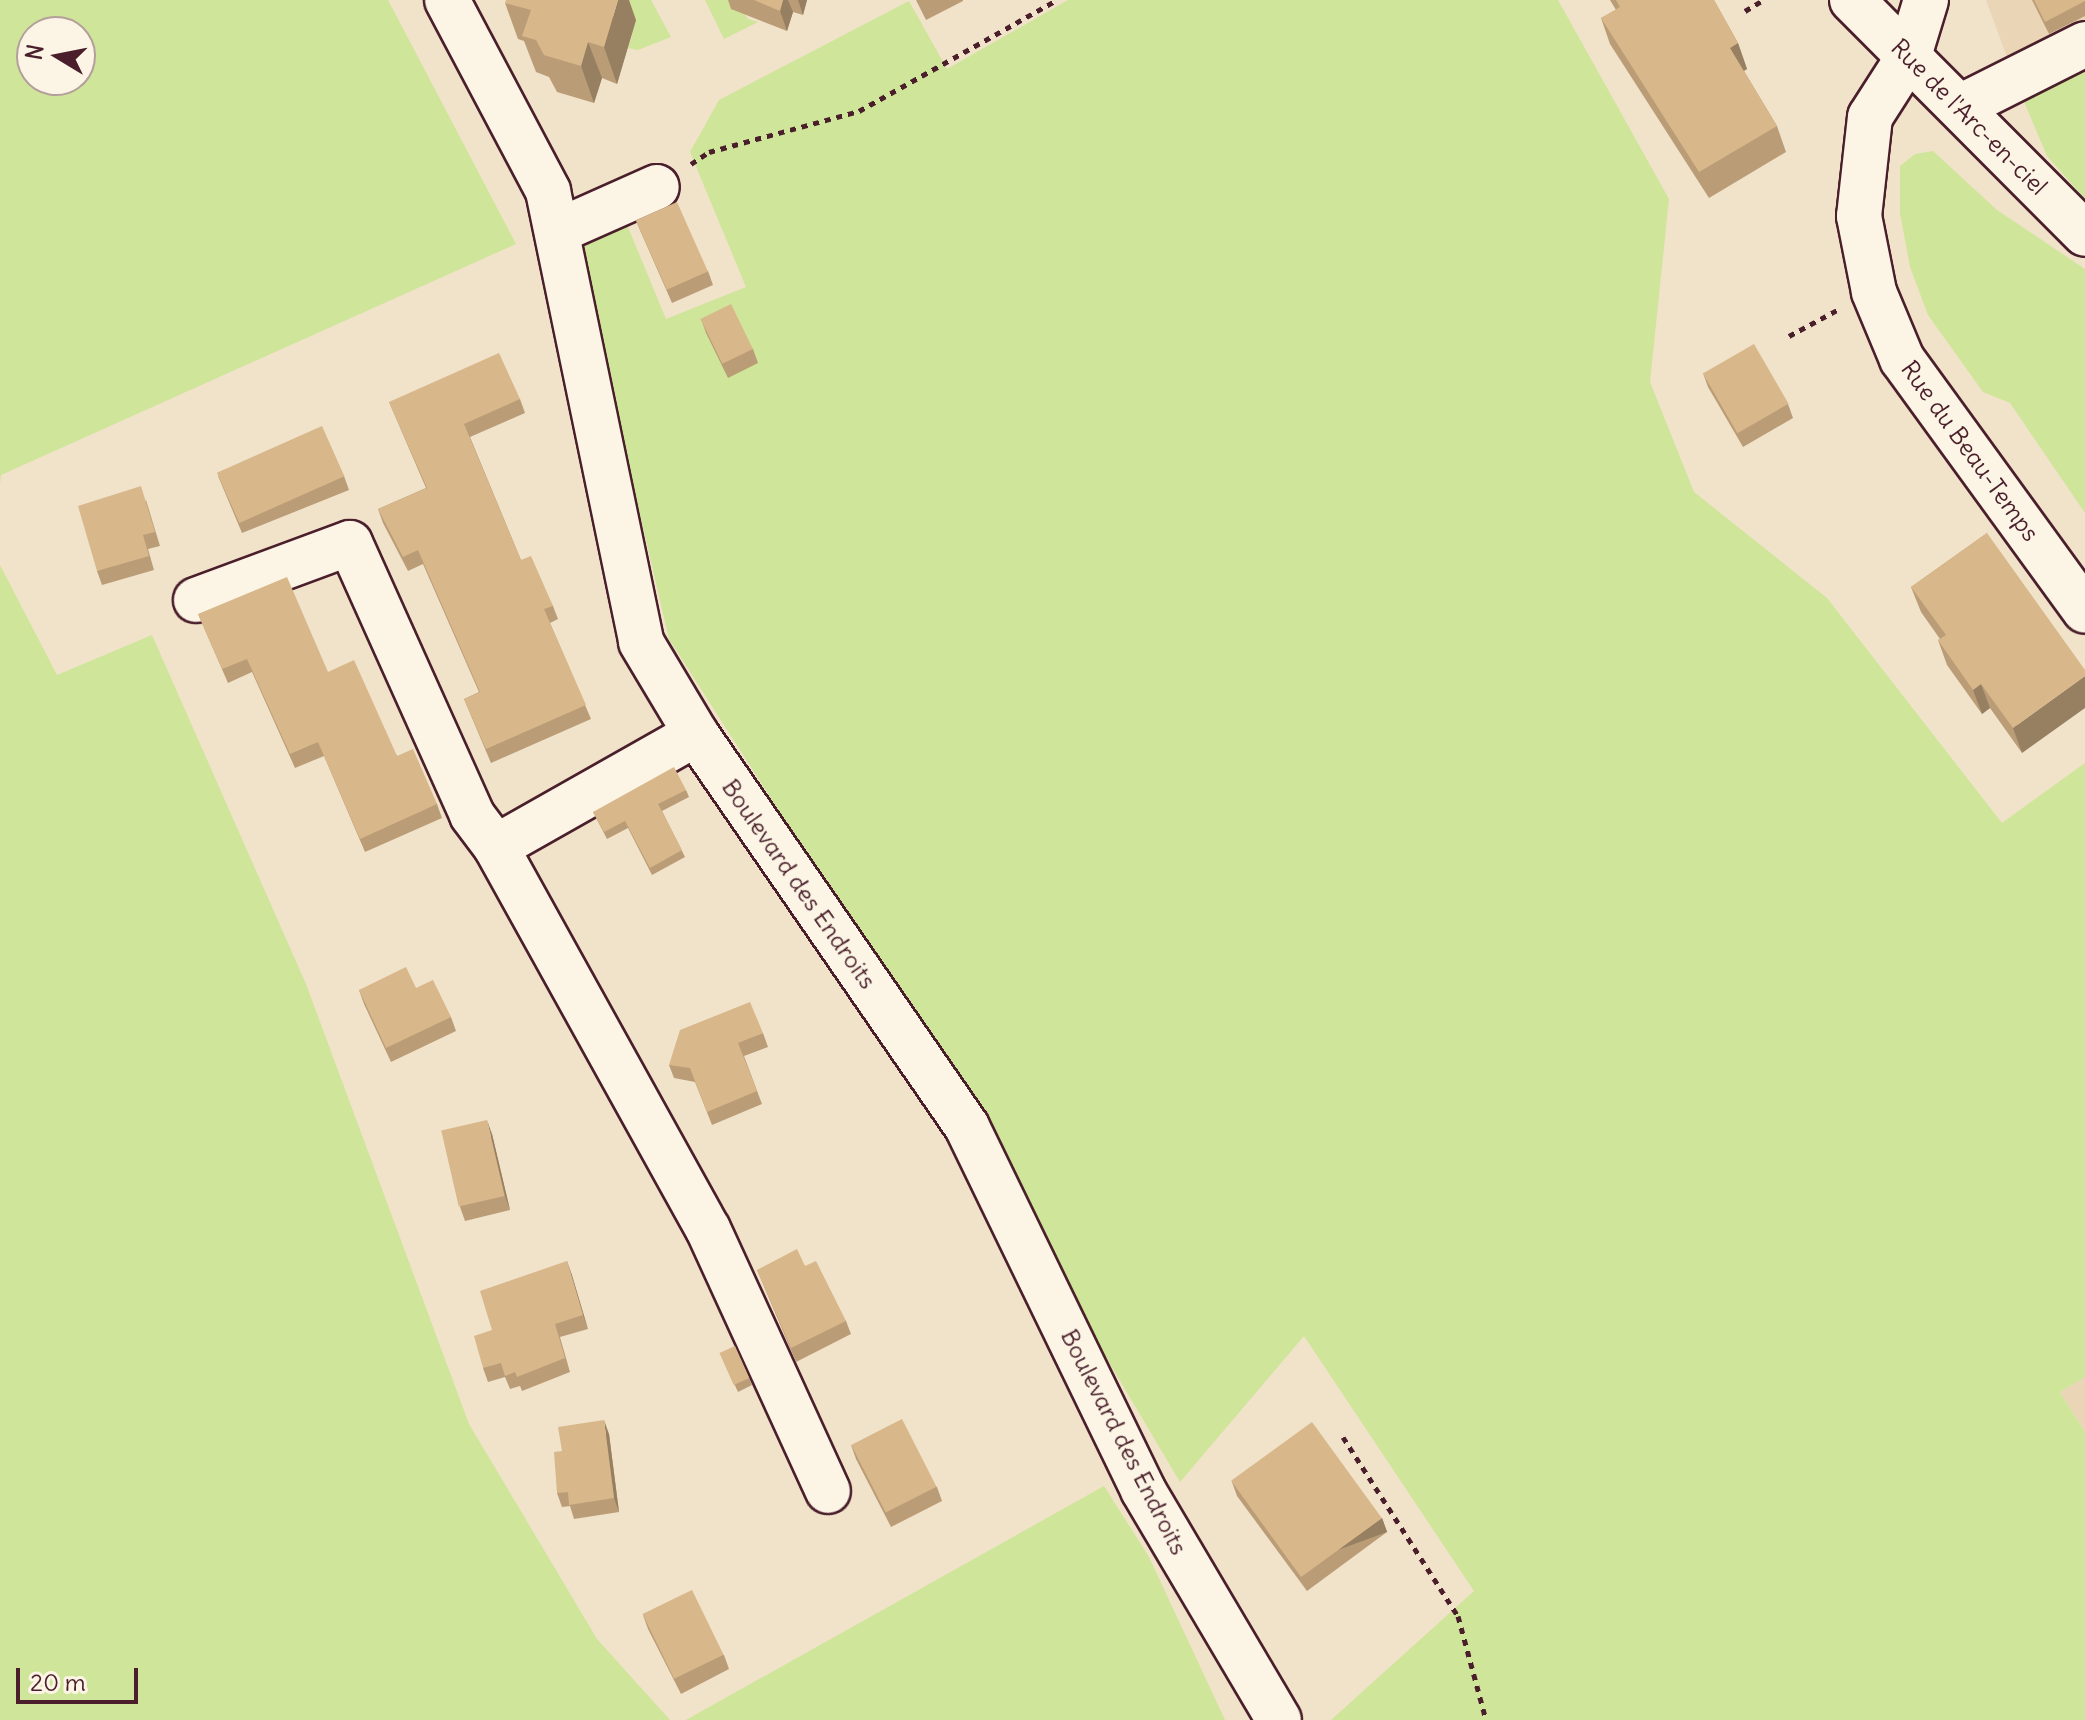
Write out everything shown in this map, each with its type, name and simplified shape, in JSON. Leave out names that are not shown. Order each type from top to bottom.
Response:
[{"type":"street","name":"Boulevard des Endroits","points":[[447,0],[548,191],[641,642],[696,734],[967,1127],[1143,1490],[1279,1720]]},
{"type":"street","name":"Rue de l'Arc-en-ciel","points":[[1852,0],[2085,234]]},
{"type":"street","name":"Rue du Beau-Temps","points":[[1926,0],[1909,56],[1870,117],[1859,216],[1874,292],[1902,359],[2085,611]]},
{"type":"street","points":[[1960,107],[2085,44]]},
{"type":"street","points":[[558,231],[657,187]]},
{"type":"street","points":[[196,600],[350,543],[472,815],[496,847],[708,1229],[828,1491]]},
{"type":"street","points":[[496,847],[696,734]]},
{"type":"path","points":[[657,187],[709,152],[859,111],[1057,0]]},
{"type":"path","points":[[1745,11],[1763,0]]},
{"type":"path","points":[[1789,336],[1838,309]]},
{"type":"path","points":[[1343,1437],[1458,1616],[1486,1720]]},
{"type":"shaded area","points":[[1986,0],[2085,0],[2085,56],[2019,90]]},
{"type":"shaded area","points":[[2085,1377],[2085,1432],[2060,1392]]},
{"type":"green space","points":[[0,0],[388,0],[516,244],[1,475],[0,484]]},
{"type":"green space","points":[[613,0],[651,0],[671,37],[638,50],[628,48],[632,36]]},
{"type":"green space","points":[[705,0],[734,0],[748,19],[758,22],[724,39]]},
{"type":"green space","points":[[1068,0],[1558,0],[1669,199],[1650,382],[1694,492],[1827,598],[2002,823],[2085,763],[2085,1377],[2060,1392],[2085,1432],[2085,1720],[1331,1720],[1474,1591],[1304,1336],[1180,1482],[825,883],[669,639],[575,235],[623,215],[666,319],[746,287],[690,152],[719,100],[909,1],[947,69]]},
{"type":"green space","points":[[2085,56],[2085,199],[2047,156],[2019,90]]},
{"type":"green space","points":[[1933,151],[1997,210],[2085,269],[2085,513],[2010,403],[1983,392],[1928,315],[1910,267],[1900,213],[1900,166],[1915,154]]},
{"type":"green space","points":[[0,565],[57,675],[152,635],[306,984],[469,1424],[597,1639],[670,1720],[0,1720]]},
{"type":"green space","points":[[1104,1486],[1149,1557],[1225,1720],[686,1720]]},
{"type":"building","points":[[506,0],[618,0],[604,47],[588,42],[581,66],[544,55],[536,40],[522,36],[531,10],[505,3]]},
{"type":"building","points":[[754,0],[783,0],[780,11]]},
{"type":"building","points":[[1616,0],[1714,0],[1738,43],[1730,48],[1777,126],[1699,172],[1601,18],[1620,7]]},
{"type":"building","points":[[2034,0],[2085,0],[2085,1],[2045,22]]},
{"type":"building","points":[[677,202],[708,271],[667,290],[636,220]]},
{"type":"building","points":[[731,304],[753,349],[722,364],[700,319]]},
{"type":"building","points":[[1754,344],[1788,404],[1737,433],[1703,374]]},
{"type":"building","points":[[499,353],[520,399],[464,424],[521,560],[531,556],[553,606],[544,609],[586,705],[486,749],[464,699],[480,692],[418,550],[403,557],[378,509],[427,488],[389,402]]},
{"type":"building","points":[[322,426],[344,476],[239,523],[217,473]]},
{"type":"building","points":[[141,486],[155,532],[143,535],[149,556],[97,571],[78,506]]},
{"type":"building","points":[[1987,533],[2085,670],[2085,676],[2013,728],[1981,684],[1973,690],[1938,640],[1946,635],[1911,587]]},
{"type":"building","points":[[287,577],[328,672],[354,660],[397,756],[413,749],[437,804],[360,839],[318,742],[290,754],[247,659],[222,669],[198,614]]},
{"type":"building","points":[[674,767],[686,790],[658,804],[682,850],[650,868],[625,821],[604,832],[593,812]]},
{"type":"building","points":[[406,967],[416,988],[433,980],[451,1017],[386,1048],[359,990]]},
{"type":"building","points":[[750,1002],[763,1033],[738,1043],[757,1091],[707,1112],[690,1068],[669,1065],[680,1030]]},
{"type":"building","points":[[487,1120],[505,1196],[459,1207],[441,1131]]},
{"type":"building","points":[[797,1249],[805,1266],[816,1261],[846,1321],[791,1348],[757,1270]]},
{"type":"building","points":[[567,1261],[583,1315],[555,1324],[565,1358],[517,1377],[515,1372],[505,1376],[501,1363],[483,1368],[474,1336],[492,1330],[480,1291]]},
{"type":"building","points":[[735,1346],[749,1378],[734,1385],[719,1353]]},
{"type":"building","points":[[902,1419],[937,1487],[886,1513],[851,1445]]},
{"type":"building","points":[[604,1420],[614,1498],[569,1505],[568,1492],[557,1493],[554,1452],[562,1451],[558,1427]]},
{"type":"building","points":[[1312,1422],[1382,1518],[1301,1577],[1231,1481]]},
{"type":"building","points":[[692,1590],[724,1655],[674,1679],[643,1614]]}]
